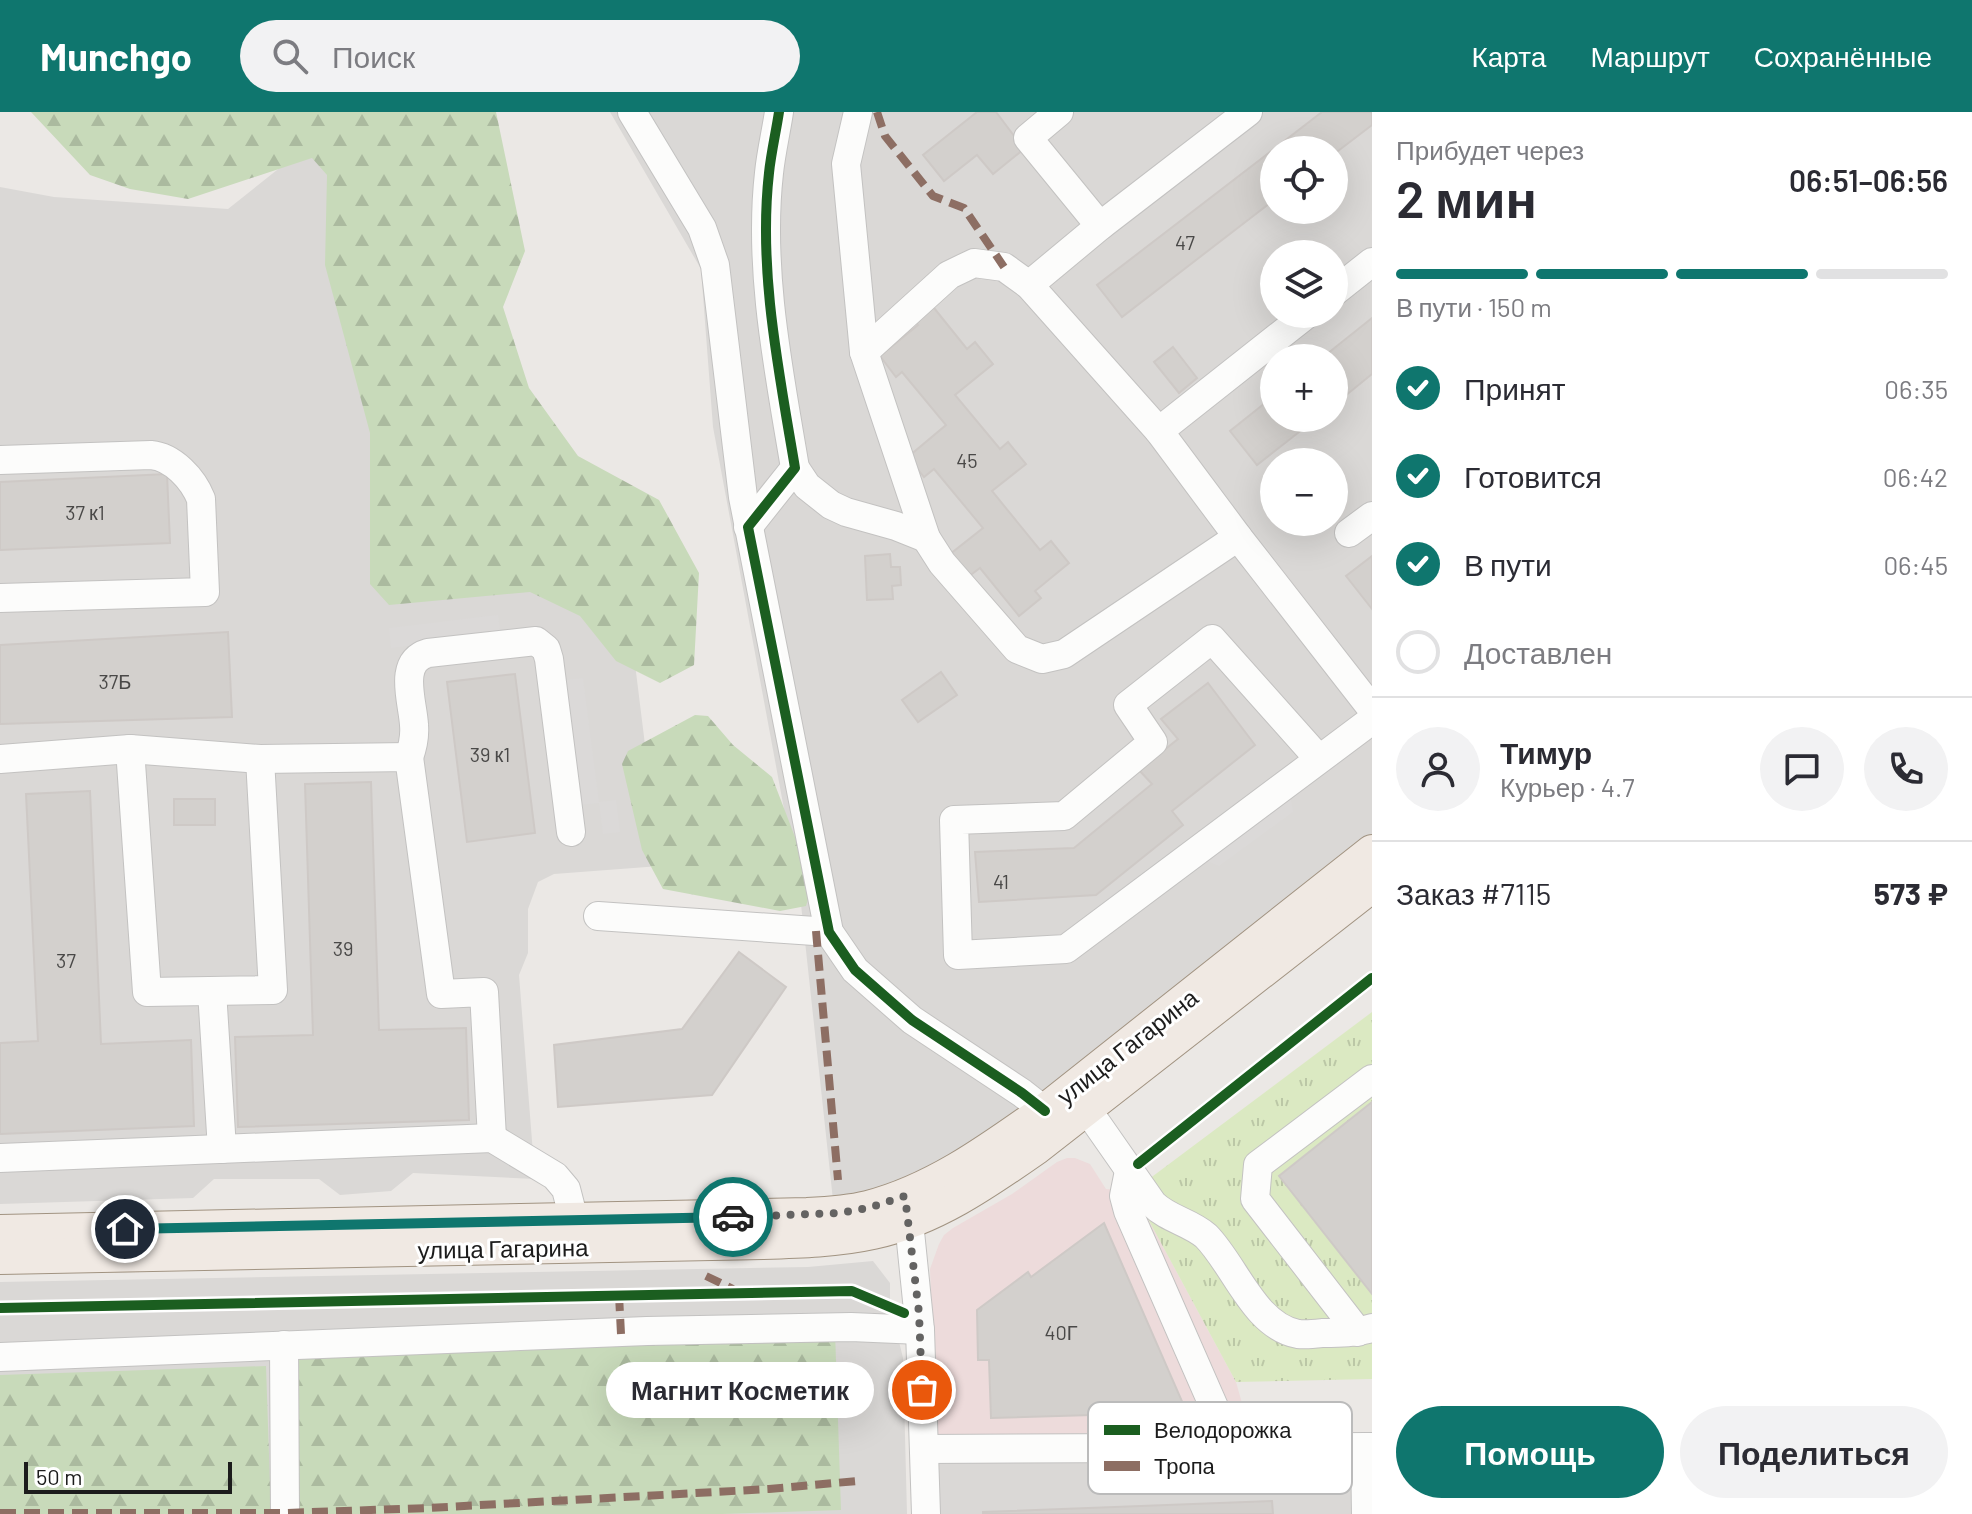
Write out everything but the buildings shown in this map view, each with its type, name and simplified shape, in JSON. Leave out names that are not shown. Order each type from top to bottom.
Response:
[{"type":"main road","name":"улица Гагарина","points":[[0,1257],[818,1241],[876,1232],[952,1173],[1045,1111],[1372,852]]},
{"type":"main road","name":"улица Гагарина","points":[[0,1232],[840,1213],[868,1208],[907,1209],[958,1199],[1035,1148],[1372,885]]},
{"type":"street","points":[[632,112],[702,228],[715,265],[740,481],[829,932],[855,970],[912,1020],[1045,1111]]},
{"type":"street","points":[[779,112],[768,173],[768,262],[772,317],[795,468],[807,486],[831,505],[926,538]]},
{"type":"street","points":[[858,112],[846,164],[864,352],[926,538],[942,563],[1017,649],[1042,659],[1064,654],[1238,537]]},
{"type":"street","points":[[1059,112],[1028,138],[1100,226]]},
{"type":"street","points":[[1029,285],[1248,112]]},
{"type":"street","points":[[1348,281],[1372,262]]},
{"type":"street","points":[[864,352],[949,275],[974,263],[1004,267],[1029,285],[1159,431],[1372,709]]},
{"type":"street","points":[[1159,431],[1289,328]]},
{"type":"street","points":[[0,460],[151,455],[166,458],[190,481],[201,499],[205,592],[0,598]]},
{"type":"street","points":[[748,527],[795,468]]},
{"type":"street","points":[[1349,533],[1372,516]]},
{"type":"street","points":[[1319,759],[1212,639],[1128,705],[1153,742],[1064,816],[954,820],[958,955],[1066,949],[1372,720]]},
{"type":"street","points":[[492,1138],[484,992],[441,994],[409,757],[415,726],[409,676],[415,660],[428,653],[536,641],[546,649],[571,832]]},
{"type":"street","points":[[0,759],[130,749],[260,759],[409,757]]},
{"type":"street","points":[[130,749],[147,992],[273,990],[260,759]]},
{"type":"street","points":[[598,916],[829,932]]},
{"type":"street","points":[[212,991],[222,1149]]},
{"type":"street","points":[[1365,1330],[1255,1199],[1258,1165],[1372,1079]]},
{"type":"street","points":[[1086,1108],[1159,1210],[1208,1239],[1257,1306],[1277,1326],[1300,1334],[1365,1330]]},
{"type":"street","points":[[0,1158],[492,1138],[555,1176],[566,1189],[574,1220]]},
{"type":"street","points":[[1129,1171],[1124,1196],[1128,1211],[1212,1402]]},
{"type":"street","points":[[907,1209],[920,1330],[926,1514]]},
{"type":"street","points":[[0,1357],[647,1331],[851,1327],[920,1330]]},
{"type":"street","points":[[284,1345],[285,1514]]},
{"type":"street","points":[[1366,1514],[1369,1447]]},
{"type":"street","points":[[924,1449],[1088,1448]]},
{"type":"shaded area","points":[[610,112],[1372,112],[1372,838],[997,1134],[910,1181],[833,1200],[800,895],[713,427],[701,269]]},
{"type":"shaded area","points":[[345,116],[624,575],[660,866],[554,874],[538,882],[528,909],[528,953],[519,975],[535,1179],[413,1173],[391,1191],[340,1195],[319,1179],[214,1179],[193,1198],[0,1204],[0,187],[54,197],[228,209]]},
{"type":"shaded area","points":[[498,615],[501,635],[391,648],[389,628]]},
{"type":"shaded area","points":[[583,678],[599,802],[616,800],[620,832],[603,834],[599,803],[580,805],[564,680]]},
{"type":"shaded area","points":[[1289,789],[1293,812],[1219,866],[1197,857]]},
{"type":"shaded area","points":[[1075,1158],[1090,1164],[1106,1189],[1133,1191],[1236,1382],[1242,1402],[1088,1402],[1088,1433],[937,1438],[930,1269],[939,1244],[953,1228],[1012,1194],[1057,1162]]},
{"type":"shaded area","points":[[873,1261],[890,1283],[890,1304],[903,1358],[907,1514],[0,1514],[0,1282],[808,1267]]},
{"type":"shaded area","points":[[1352,1450],[1372,1450],[1372,1514],[934,1514],[933,1456],[1088,1454],[1088,1494],[1352,1494]]},
{"type":"green space","points":[[31,112],[496,112],[525,251],[503,307],[529,388],[578,456],[659,500],[699,573],[694,665],[660,683],[616,661],[580,616],[530,592],[389,605],[370,584],[370,433],[325,265],[327,175],[312,158],[188,199],[130,189],[90,175]]},
{"type":"green space","points":[[695,715],[708,716],[733,745],[772,777],[813,884],[806,906],[780,911],[663,889],[642,850],[622,764],[628,751]]},
{"type":"green space","points":[[1372,1012],[1372,1379],[1236,1382],[1133,1191]]},
{"type":"green space","points":[[835,1331],[841,1510],[722,1514],[293,1514],[287,1351]]},
{"type":"green space","points":[[266,1366],[271,1514],[0,1514],[0,1375]]},
{"type":"marked path","points":[[877,112],[885,136],[933,196],[964,208],[1004,267]]},
{"type":"marked path","points":[[816,931],[838,1180]]},
{"type":"marked path","points":[[706,1276],[733,1289]]},
{"type":"marked path","points":[[619,1295],[621,1334]]},
{"type":"marked path","points":[[0,1513],[285,1513],[428,1508],[769,1489],[857,1481]]},
{"type":"cycle path","points":[[779,112],[769,173],[766,247],[772,321],[795,468],[748,527],[829,932],[855,970],[912,1020],[1045,1111]]},
{"type":"cycle path","points":[[1138,1164],[1372,978]]},
{"type":"cycle path","points":[[0,1308],[852,1291],[904,1313]]},
{"type":"way so far","points":[[733,1217],[840,1213],[905,1196],[919,1313],[922,1390]]},
{"type":"place","name":"Магнит Косметик","points":[[922,1390]]},
{"type":"route","points":[[125,1229],[733,1217]]}]
